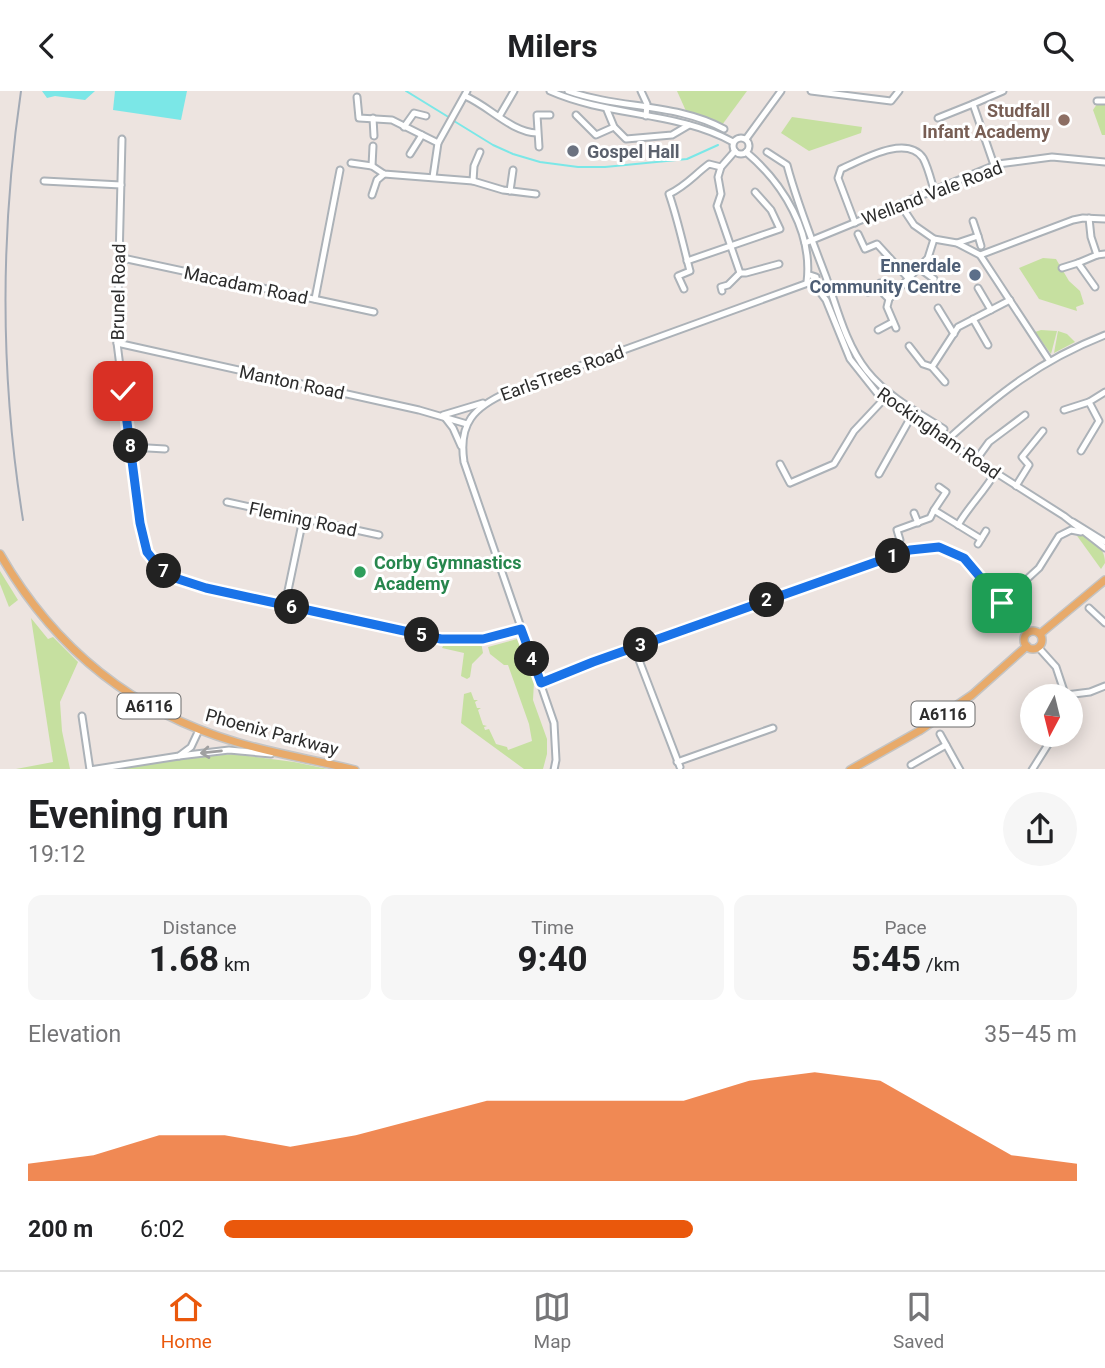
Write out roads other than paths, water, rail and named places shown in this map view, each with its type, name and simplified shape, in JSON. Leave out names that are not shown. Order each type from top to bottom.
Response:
[{"type":"main road","name":"Phoenix Parkway","points":[[0,554],[29,600],[71,648],[132,696],[164,715],[236,743],[355,769]]},
{"type":"main road","points":[[1085,595],[1105,575]]},
{"type":"main road","points":[[1040,634],[1105,580]]},
{"type":"main road","points":[[1033,631],[1040,634],[1042,639],[1038,647],[1034,649],[1027,646],[1024,638],[1028,633],[1033,631]]},
{"type":"main road","name":"A6116","points":[[850,769],[919,731],[972,695],[1027,646]]},
{"type":"street","points":[[499,115],[514,91]]},
{"type":"street","points":[[550,91],[569,100],[607,110],[691,124],[733,142]]},
{"type":"street","points":[[568,91],[691,115],[724,129]]},
{"type":"street","points":[[641,91],[647,107],[646,116]]},
{"type":"street","points":[[746,139],[781,91]]},
{"type":"street","points":[[811,91],[891,101],[899,91]]},
{"type":"street","points":[[942,115],[1000,91]]},
{"type":"street","points":[[433,177],[438,143],[466,94],[525,133],[537,133]]},
{"type":"street","points":[[357,97],[358,115],[362,118],[392,120],[438,143]]},
{"type":"street","points":[[1097,101],[1105,101]]},
{"type":"street","points":[[973,104],[994,165]]},
{"type":"street","points":[[607,110],[614,127],[626,139],[672,135],[691,124]]},
{"type":"street","points":[[404,127],[414,113],[426,116]]},
{"type":"street","points":[[539,147],[537,115],[550,115]]},
{"type":"street","points":[[576,115],[596,135],[614,127]]},
{"type":"street","points":[[373,118],[374,136]]},
{"type":"street","points":[[410,154],[422,135]]},
{"type":"street","points":[[733,142],[740,137],[746,139],[749,144],[746,152]]},
{"type":"street","name":"Brunel Road","points":[[122,139],[117,343],[149,555],[172,577],[198,587],[441,639],[483,639],[521,629]]},
{"type":"street","points":[[733,142],[735,151]]},
{"type":"street","points":[[372,166],[373,146]]},
{"type":"street","points":[[855,223],[838,178],[841,169],[896,147],[914,149],[923,159],[934,190]]},
{"type":"street","points":[[735,151],[741,154],[746,152]]},
{"type":"street","points":[[735,151],[721,167],[718,177],[721,194],[716,206],[740,273]]},
{"type":"street","points":[[473,181],[474,166],[480,152]]},
{"type":"street","points":[[746,152],[771,176],[785,195],[805,243],[810,275],[807,278],[811,283]]},
{"type":"street","points":[[767,152],[787,165],[795,195],[852,345],[865,369],[893,396],[944,429]]},
{"type":"street","name":"Welland Vale Road","points":[[805,243],[994,165],[1052,157],[1105,162]]},
{"type":"street","points":[[351,163],[372,166],[384,174],[473,181],[510,191],[536,194]]},
{"type":"street","points":[[684,289],[678,276],[690,271],[682,245],[681,228],[669,194],[688,184],[692,177],[709,164],[721,167]]},
{"type":"street","points":[[315,299],[340,170]]},
{"type":"street","points":[[510,191],[513,170]]},
{"type":"street","points":[[372,195],[377,180],[384,174]]},
{"type":"street","points":[[44,181],[121,185]]},
{"type":"street","points":[[687,261],[781,232],[771,210],[758,195],[752,204]]},
{"type":"street","points":[[900,204],[914,225],[934,239],[957,243],[980,255],[1049,360]]},
{"type":"street","points":[[1089,218],[1097,255]]},
{"type":"street","points":[[980,255],[1047,228],[1089,218],[1105,219]]},
{"type":"street","points":[[973,221],[981,246]]},
{"type":"street","points":[[858,234],[868,258]]},
{"type":"street","points":[[957,243],[978,236]]},
{"type":"street","points":[[878,330],[895,325],[887,307],[889,299],[928,258],[934,239]]},
{"type":"street","points":[[865,249],[877,244],[909,279]]},
{"type":"street","points":[[1062,268],[1105,254]]},
{"type":"street","name":"Macadam Road","points":[[118,257],[374,312]]},
{"type":"street","points":[[1078,263],[1095,287]]},
{"type":"street","points":[[740,273],[746,274],[779,264]]},
{"type":"street","points":[[919,268],[934,279]]},
{"type":"street","points":[[721,287],[740,273]]},
{"type":"street","name":"Rockingham Road","points":[[811,283],[826,300],[850,359],[884,399],[1070,520],[1105,548]]},
{"type":"street","name":"EarlsTrees Road","points":[[554,769],[554,723],[467,477],[462,447],[467,424],[486,402],[811,283]]},
{"type":"street","points":[[868,292],[881,285],[889,299]]},
{"type":"street","points":[[978,288],[991,310]]},
{"type":"street","points":[[932,367],[958,327],[1010,299]]},
{"type":"street","points":[[938,308],[941,323],[954,334]]},
{"type":"street","points":[[973,319],[988,345]]},
{"type":"street","points":[[946,440],[989,402],[1049,360],[1105,335]]},
{"type":"street","name":"Manton Road","points":[[117,343],[443,415],[467,424]]},
{"type":"street","points":[[909,349],[946,382]]},
{"type":"street","points":[[1065,410],[1089,402],[1105,392]]},
{"type":"street","points":[[780,464],[790,483],[830,467],[854,431],[884,399]]},
{"type":"street","points":[[462,447],[443,415],[486,402]]},
{"type":"street","points":[[1081,451],[1099,421],[1089,402]]},
{"type":"street","points":[[976,460],[989,442],[1025,415]]},
{"type":"street","points":[[879,474],[911,417]]},
{"type":"street","points":[[1016,486],[1029,465],[1022,457],[1043,431]]},
{"type":"street","points":[[131,447],[165,449]]},
{"type":"street","points":[[958,524],[969,506],[977,501],[987,488],[995,473]]},
{"type":"street","points":[[901,540],[897,530],[930,518],[946,492],[939,487]]},
{"type":"street","name":"Fleming Road","points":[[227,502],[379,535]]},
{"type":"street","points":[[934,510],[958,524],[980,542],[986,531]]},
{"type":"street","points":[[914,513],[918,523]]},
{"type":"street","points":[[285,605],[303,519]]},
{"type":"street","name":"Rockingham Road","points":[[1070,520],[1105,542]]},
{"type":"street","points":[[1002,603],[1039,568],[1059,536],[1074,530],[1097,540]]},
{"type":"street","points":[[541,683],[634,647],[910,550],[939,547],[964,558],[1028,633]]},
{"type":"street","points":[[1089,608],[1105,623]]},
{"type":"street","points":[[634,647],[678,765],[773,728]]},
{"type":"street","points":[[1038,647],[1056,667],[1062,684]]},
{"type":"street","points":[[1083,693],[1105,686]]},
{"type":"street","points":[[82,716],[90,769],[229,750],[291,756]]},
{"type":"street","points":[[179,756],[191,747],[199,730]]},
{"type":"street","points":[[940,734],[960,769]]},
{"type":"street","points":[[911,765],[946,745]]},
{"type":"street","points":[[1032,769],[1046,747]]},
{"type":"water","points":[[42,91],[95,91],[85,100],[55,96],[47,98]]},
{"type":"water","points":[[115,91],[187,91],[181,120],[113,110]]},
{"type":"waterway","points":[[406,91],[450,118]]},
{"type":"waterway","points":[[454,121],[513,154],[540,162],[578,167],[687,159],[718,145]]},
{"type":"railway","points":[[21,91],[9,198],[6,305],[10,413],[23,520]]},
{"type":"place","name":"Studfall Infant Academy","points":[[1064,120]]},
{"type":"place","name":"Gospel Hall","points":[[573,151]]},
{"type":"place","name":"Ennerdale Community Centre","points":[[975,275]]},
{"type":"place","name":"Corby Gymnastics Academy","points":[[360,572]]}]
